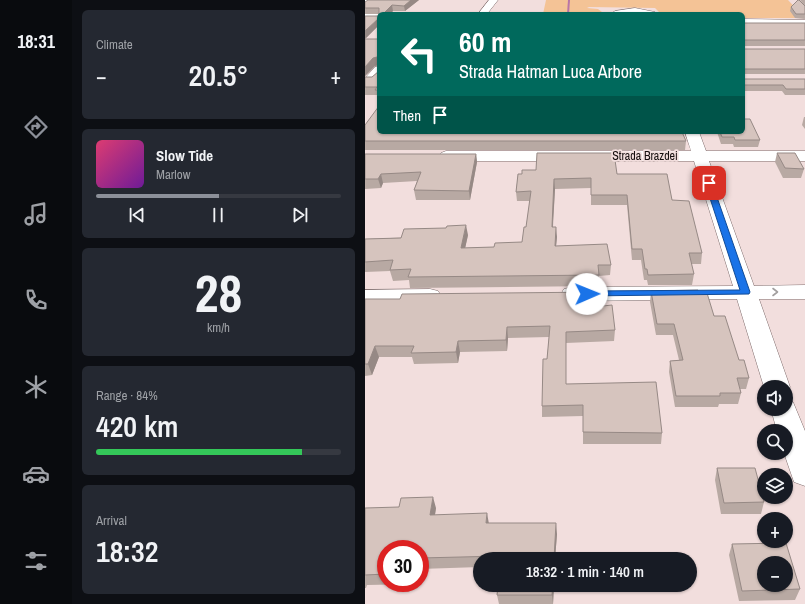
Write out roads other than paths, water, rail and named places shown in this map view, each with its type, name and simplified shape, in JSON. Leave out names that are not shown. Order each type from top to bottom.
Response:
[{"type":"street","points":[[365,0],[372,0]]},
{"type":"street","points":[[365,4],[372,0]]},
{"type":"street","points":[[484,12],[494,0]]},
{"type":"street","points":[[628,12],[640,12]]},
{"type":"street","points":[[365,17],[377,17]]},
{"type":"street","points":[[745,21],[805,22]]},
{"type":"street","points":[[371,80],[377,72]]},
{"type":"street","points":[[693,134],[775,380]]},
{"type":"street","name":"Strada Brazdei","points":[[429,156],[805,156]]},
{"type":"street","points":[[555,294],[805,292]]},
{"type":"street","points":[[365,297],[452,296]]},
{"type":"street","points":[[786,416],[805,473]]},
{"type":"waterway","points":[[568,12],[569,0]]}]
